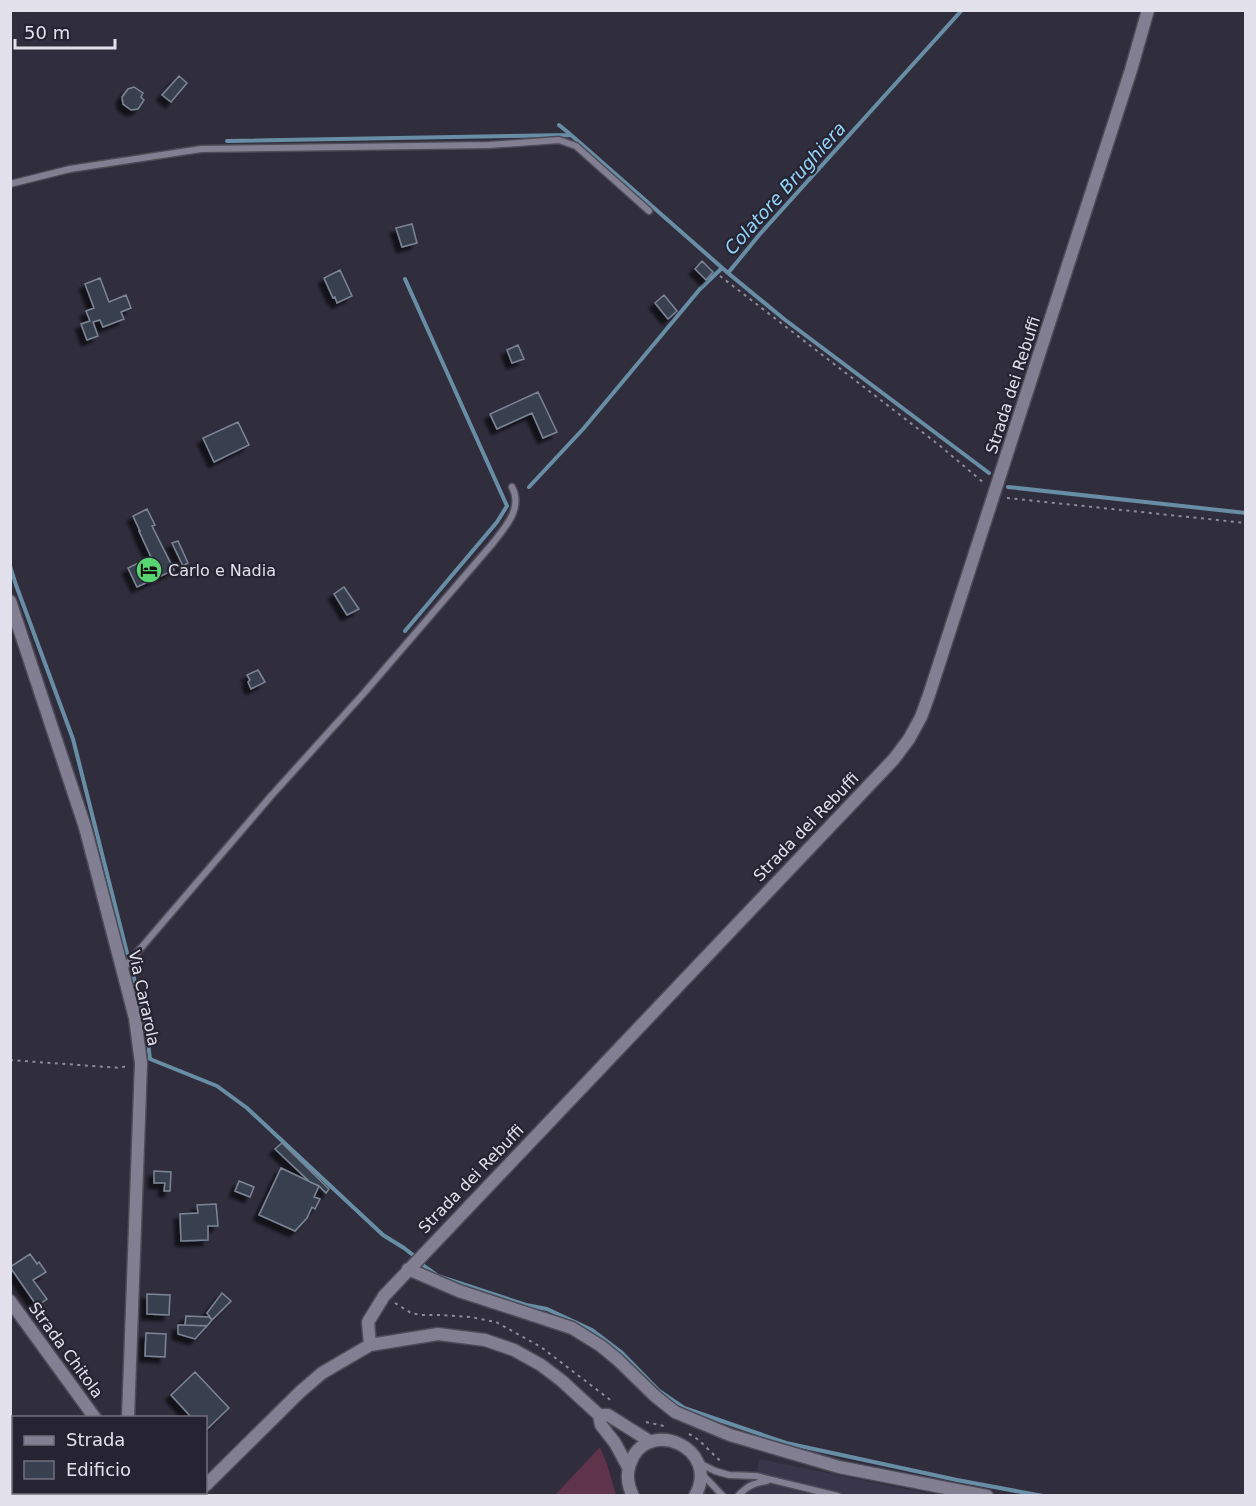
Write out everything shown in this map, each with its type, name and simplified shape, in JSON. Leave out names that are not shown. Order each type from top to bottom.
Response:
[{"type":"street","name":"Strada dei Rebuffi","points":[[370,1344],[368,1322],[384,1296],[408,1269],[833,824],[899,753],[909,739],[921,717],[994,497],[1131,70],[1148,10]]},
{"type":"street","name":"Via Cararola","points":[[10,601],[85,827],[135,1018],[141,1064],[128,1416]]},
{"type":"street","points":[[408,1269],[459,1291],[572,1328],[618,1360],[675,1412],[730,1435],[839,1467],[987,1496]]},
{"type":"street","name":"Strada Chitola","points":[[10,1301],[94,1416]]},
{"type":"street","points":[[207,1484],[322,1373],[370,1344],[438,1334],[485,1340],[514,1350],[541,1365],[599,1415],[601,1425],[615,1443],[628,1467]]},
{"type":"street","points":[[599,1415],[608,1415],[651,1442]]},
{"type":"street","points":[[633,1496],[628,1484],[628,1467],[637,1451],[651,1442],[669,1440],[685,1446],[699,1467],[699,1485],[695,1496]]},
{"type":"lane","points":[[10,184],[70,169],[201,149],[489,145],[559,140],[576,146],[649,211]]},
{"type":"lane","points":[[122,970],[493,543],[511,520],[516,494],[513,487]]},
{"type":"lane","points":[[699,1467],[722,1473],[756,1476],[838,1496]]},
{"type":"lane","points":[[699,1467],[723,1496]]},
{"type":"lane","points":[[738,1496],[746,1487],[755,1483],[777,1482]]},
{"type":"path","points":[[720,276],[939,445],[980,479],[991,490],[994,497],[1245,523]]},
{"type":"path","points":[[10,1060],[120,1068],[141,1064]]},
{"type":"shaded area","points":[[600,1447],[616,1495],[555,1495]]},
{"type":"shaded area","points":[[759,1459],[935,1495],[733,1496],[757,1472]]},
{"type":"building","points":[[179,76],[187,83],[171,102],[162,95]]},
{"type":"building","points":[[134,87],[143,93],[141,97],[144,100],[138,109],[131,110],[123,104],[122,97],[128,89]]},
{"type":"building","points":[[412,224],[417,243],[402,247],[396,228]]},
{"type":"building","points":[[702,261],[713,272],[706,280],[695,269]]},
{"type":"building","points":[[340,270],[352,296],[337,303],[324,278]]},
{"type":"building","points":[[100,278],[109,302],[126,295],[131,308],[121,312],[124,319],[103,327],[100,320],[93,322],[98,336],[87,340],[81,324],[90,321],[86,311],[94,308],[85,284]]},
{"type":"building","points":[[664,295],[677,311],[668,319],[655,303]]},
{"type":"building","points":[[518,345],[524,359],[512,363],[507,350]]},
{"type":"building","points":[[538,392],[557,432],[543,438],[532,413],[497,429],[490,414]]},
{"type":"building","points":[[238,422],[249,445],[214,462],[203,438]]},
{"type":"building","points":[[147,509],[155,525],[152,526],[174,570],[137,587],[128,568],[151,557],[133,516]]},
{"type":"building","points":[[178,541],[188,563],[183,566],[172,543]]},
{"type":"building","points":[[344,587],[359,609],[347,615],[334,594]]},
{"type":"building","points":[[258,670],[265,682],[251,689],[247,675]]},
{"type":"building","points":[[282,1143],[329,1189],[326,1193],[319,1186],[310,1182],[275,1149]]},
{"type":"building","points":[[281,1168],[319,1186],[314,1197],[320,1199],[315,1209],[312,1207],[307,1218],[295,1231],[259,1215]]},
{"type":"building","points":[[154,1171],[171,1172],[170,1191],[164,1191],[165,1183],[154,1183]]},
{"type":"building","points":[[239,1181],[254,1187],[250,1197],[235,1191]]},
{"type":"building","points":[[216,1204],[218,1226],[208,1226],[208,1240],[181,1241],[180,1214],[198,1213],[197,1205]]},
{"type":"building","points":[[30,1254],[46,1272],[33,1280],[47,1299],[37,1306],[10,1267]]},
{"type":"building","points":[[222,1293],[231,1301],[212,1320],[207,1313]]},
{"type":"building","points":[[147,1294],[170,1295],[169,1315],[147,1314]]},
{"type":"building","points":[[186,1316],[209,1317],[212,1320],[207,1326],[185,1325]]},
{"type":"building","points":[[178,1325],[207,1326],[195,1339],[178,1334]]},
{"type":"building","points":[[146,1333],[166,1334],[165,1357],[145,1356]]},
{"type":"building","points":[[195,1372],[229,1408],[207,1429],[207,1416],[190,1416],[171,1395]]},
{"type":"building","points":[[10,1419],[12,1420],[12,1464],[10,1465]]},
{"type":"building","points":[[16,1494],[108,1494],[110,1496],[14,1496]]},
{"type":"waterway","name":"Colatore Brughiera","points":[[962,10],[760,234],[728,273],[784,319],[989,473]]},
{"type":"waterway","points":[[559,125],[570,134]]},
{"type":"waterway","points":[[227,141],[571,135],[728,273]]},
{"type":"waterway","points":[[529,487],[584,428],[700,289],[722,268]]},
{"type":"waterway","points":[[405,279],[507,506],[497,522],[405,631]]},
{"type":"waterway","name":"Colatore Brughiera","points":[[1008,487],[1246,513]]},
{"type":"waterway","points":[[10,566],[73,739],[127,953]]},
{"type":"waterway","points":[[132,971],[145,1018],[150,1059],[217,1086],[247,1108],[383,1235],[413,1255]]},
{"type":"waterway","points":[[420,1263],[438,1276],[526,1305],[547,1309],[592,1330],[621,1352],[659,1391],[684,1408],[786,1443],[1043,1496]]},
{"type":"place","name":"Carlo e Nadia","points":[[149,570]]}]
